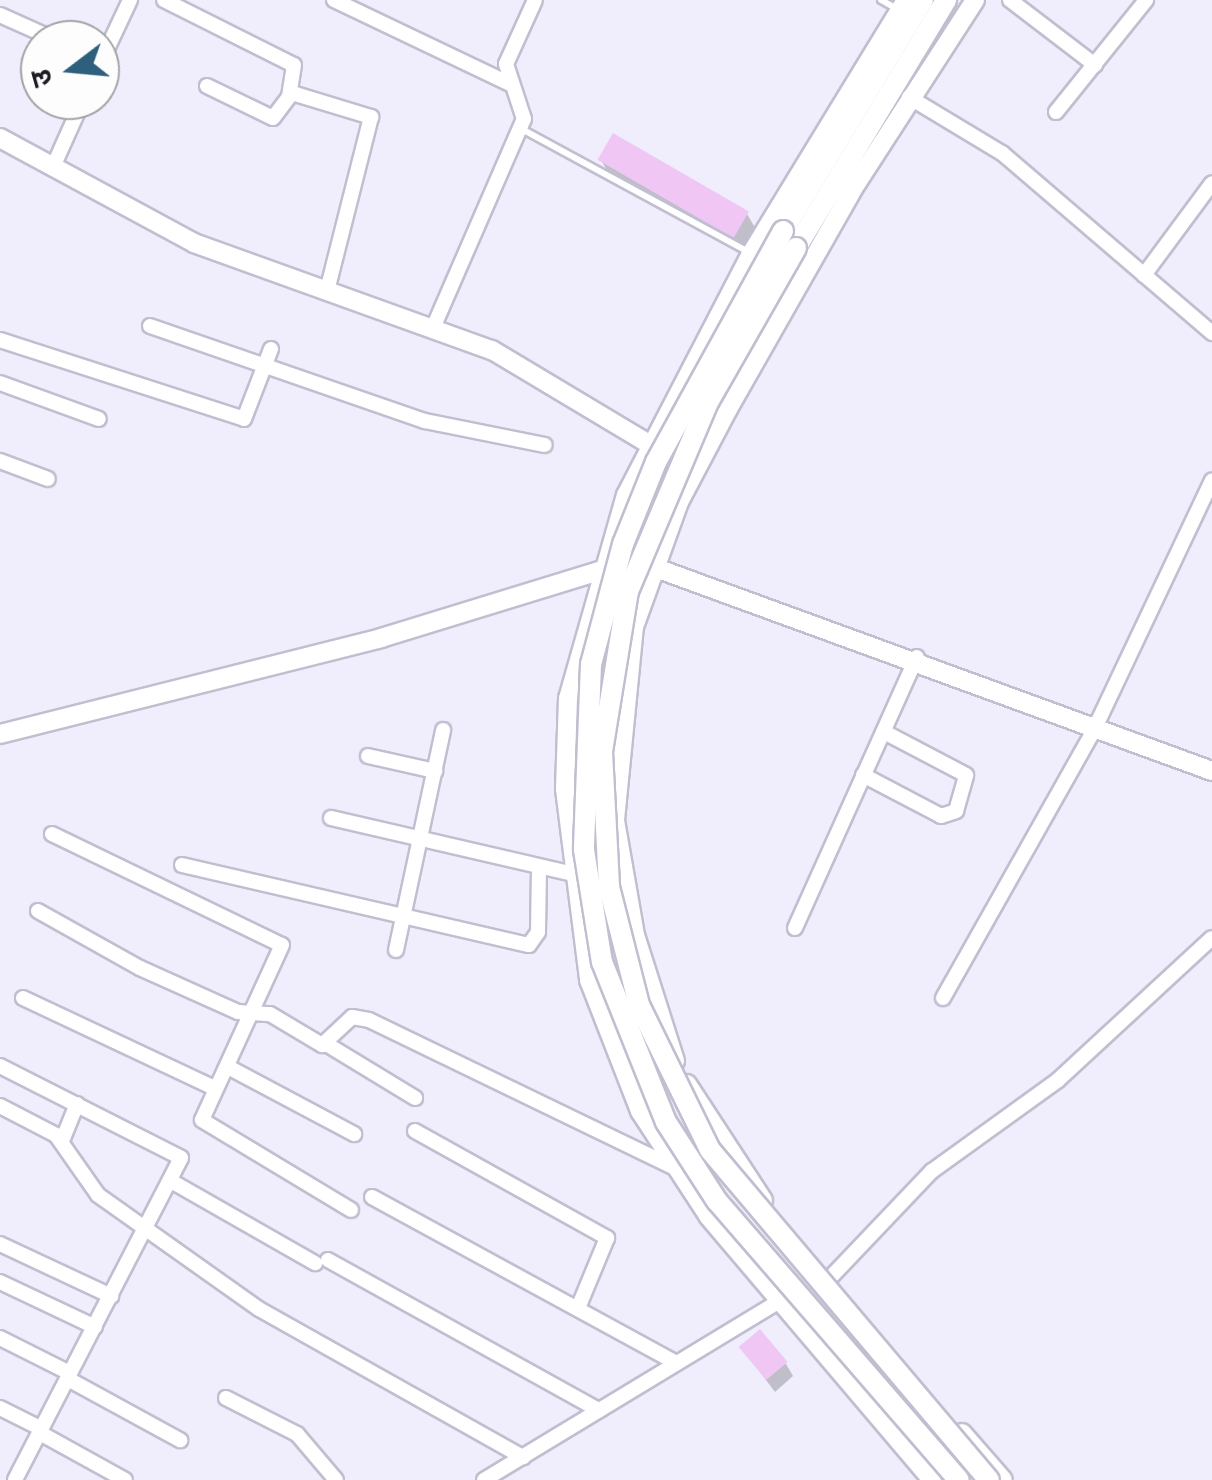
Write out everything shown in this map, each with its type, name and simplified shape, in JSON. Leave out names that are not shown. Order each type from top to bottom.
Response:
[{"type":"main road","points":[[922,0],[790,240],[708,402],[628,591],[602,752],[608,887],[638,1005],[710,1150],[989,1480]]},
{"type":"main road","points":[[946,0],[790,240],[656,462],[623,544],[591,664],[584,850],[602,962],[666,1122],[717,1201],[959,1480]]},
{"type":"main road","points":[[974,0],[909,97],[728,410],[655,565],[618,714],[615,820],[635,935],[696,1099],[829,1279],[1003,1480]]},
{"type":"main road","points":[[903,5],[751,254],[649,444],[598,571],[568,698],[574,874],[588,980],[673,1166],[780,1301],[932,1480]]},
{"type":"main road","points":[[0,138],[194,243],[512,360],[649,444]]},
{"type":"main road","points":[[0,734],[381,638],[598,571],[655,565],[917,657],[1094,730],[1212,772]]},
{"type":"street","points":[[164,0],[294,66],[289,96],[276,119],[207,86]]},
{"type":"street","points":[[334,0],[510,84]]},
{"type":"street","points":[[433,328],[520,128],[525,108],[510,84],[506,64],[535,0]]},
{"type":"street","points":[[1010,0],[1095,65]]},
{"type":"street","points":[[1056,112],[1142,1]]},
{"type":"street","points":[[289,96],[365,111],[373,126],[327,291]]},
{"type":"street","points":[[909,97],[1002,153],[1212,332]]},
{"type":"street","points":[[52,167],[74,120]]},
{"type":"street","points":[[1144,274],[1212,184]]},
{"type":"street","points":[[150,326],[425,421],[545,445]]},
{"type":"street","points":[[0,340],[244,420],[266,369],[270,349]]},
{"type":"street","points":[[0,383],[99,419]]},
{"type":"street","points":[[0,460],[48,478]]},
{"type":"street","points":[[943,998],[1094,730],[1212,480]]},
{"type":"street","points":[[794,928],[917,657]]},
{"type":"street","points":[[396,950],[443,730]]},
{"type":"street","points":[[863,775],[941,816],[956,810],[966,775],[884,732]]},
{"type":"street","points":[[368,756],[435,771]]},
{"type":"street","points":[[331,818],[574,874]]},
{"type":"street","points":[[52,834],[282,946],[257,1012],[216,1089],[204,1125],[352,1210]]},
{"type":"street","points":[[182,865],[529,946],[538,932],[539,867]]},
{"type":"street","points":[[38,911],[140,968],[257,1012],[328,1045],[415,1098]]},
{"type":"street","points":[[829,1279],[932,1171],[1058,1080],[1212,938]]},
{"type":"street","points":[[23,998],[216,1089]]},
{"type":"street","points":[[328,1045],[360,1017],[472,1062],[673,1166]]},
{"type":"street","points":[[0,1066],[178,1154],[171,1181],[147,1230],[14,1480],[0,1474]]},
{"type":"street","points":[[228,1067],[354,1134]]},
{"type":"street","points":[[62,1140],[77,1104]]},
{"type":"street","points":[[0,1106],[62,1140],[98,1195],[259,1308],[523,1456]]},
{"type":"street","points":[[414,1132],[607,1238],[578,1308]]},
{"type":"street","points":[[171,1181],[599,1410]]},
{"type":"street","points":[[372,1197],[677,1364]]},
{"type":"street","points":[[0,1244],[111,1296]]},
{"type":"street","points":[[0,1282],[94,1327]]},
{"type":"street","points":[[484,1480],[780,1301]]},
{"type":"street","points":[[0,1338],[180,1440]]},
{"type":"street","points":[[226,1398],[298,1434],[336,1480]]},
{"type":"street","points":[[0,1408],[125,1480]]},
{"type":"lane","points":[[881,0],[903,5]]},
{"type":"lane","points":[[520,128],[751,254]]},
{"type":"building","points":[[613,133],[749,212],[733,238],[598,160]]},
{"type":"building","points":[[760,1329],[788,1362],[766,1380],[739,1347]]}]
